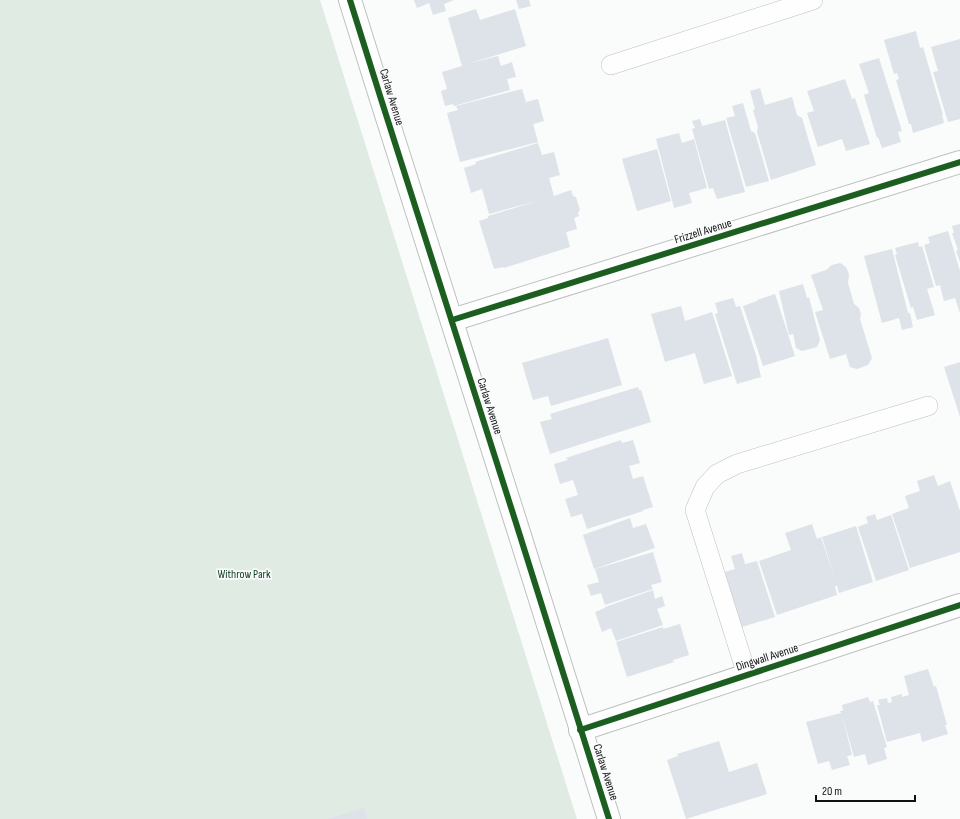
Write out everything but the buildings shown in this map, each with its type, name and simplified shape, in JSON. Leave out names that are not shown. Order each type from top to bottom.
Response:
[{"type":"street","name":"Carlaw Avenue","points":[[350,0],[609,819]]},
{"type":"street","name":"Frizzell Avenue","points":[[452,320],[960,162]]},
{"type":"street","name":"Dingwall Avenue","points":[[580,730],[960,605]]},
{"type":"lane","points":[[611,65],[813,0]]},
{"type":"lane","points":[[747,675],[695,510],[705,487],[717,474],[737,464],[928,406]]},
{"type":"green space","name":"Withrow Park","points":[[0,0],[320,0],[577,819],[0,819]]},
{"type":"cycle path","points":[[350,0],[609,819]]},
{"type":"cycle path","points":[[452,320],[960,162]]},
{"type":"cycle path","points":[[580,730],[960,605]]}]
